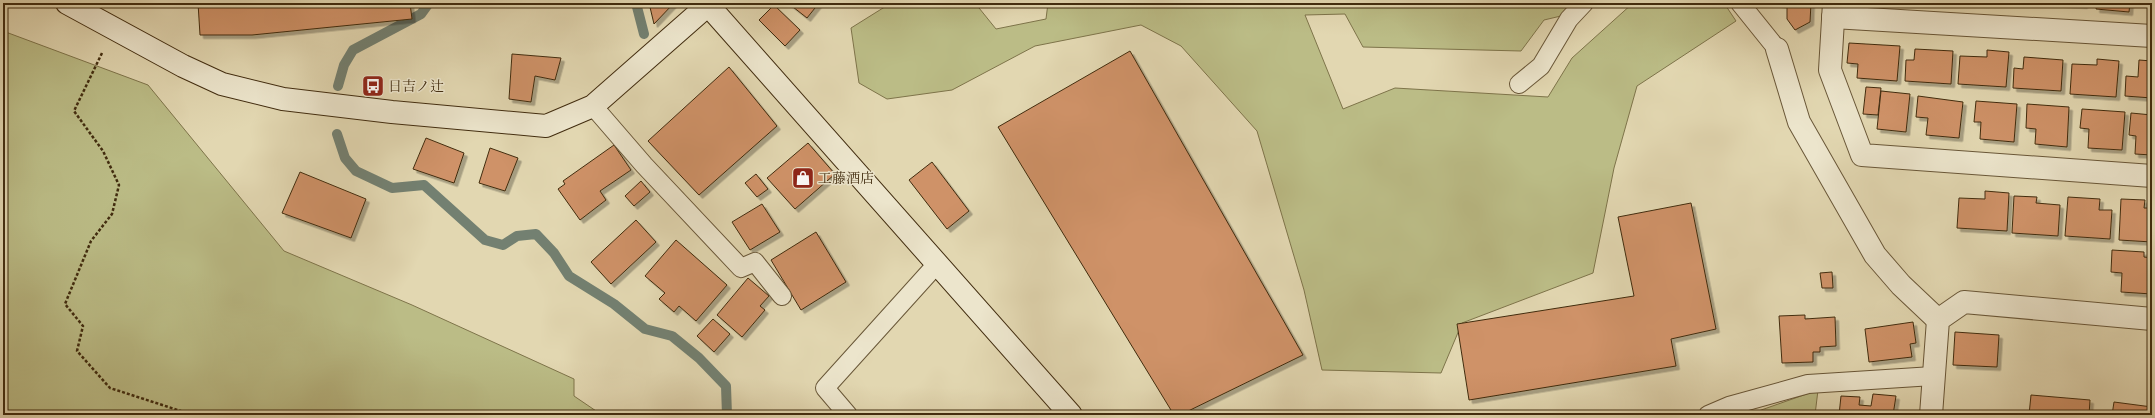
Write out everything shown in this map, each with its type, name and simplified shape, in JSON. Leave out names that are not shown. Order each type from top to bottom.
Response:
[{"type":"street","points":[[67,3],[183,66],[222,84],[282,99],[392,112],[546,126],[593,106],[709,4],[936,265],[1071,415]]},
{"type":"street","points":[[2152,36],[1833,10],[1830,70],[1862,155],[2152,176]]},
{"type":"street","points":[[1777,49],[1800,122],[1875,255],[1901,286],[1938,320]]},
{"type":"street","points":[[1938,320],[1964,302],[2152,319]]},
{"type":"street","points":[[1931,415],[1938,320]]},
{"type":"lane","points":[[1519,84],[1541,66],[1569,19],[1584,3]]},
{"type":"lane","points":[[1740,3],[1777,49]]},
{"type":"lane","points":[[593,106],[644,165],[742,268],[755,262],[782,296]]},
{"type":"lane","points":[[848,415],[825,388],[936,265]]},
{"type":"lane","points":[[1708,415],[1729,406],[1808,384],[1933,376]]},
{"type":"path","points":[[113,29],[74,111],[103,151],[119,185],[112,214],[92,241],[65,304],[83,326],[77,351],[110,388],[193,415]]},
{"type":"green space","points":[[891,3],[975,3],[996,29],[1046,19],[1048,3],[1571,3],[1582,11],[1544,20],[1521,51],[1363,47],[1345,14],[1305,15],[1343,109],[1395,88],[1548,97],[1572,58],[1633,3],[1724,3],[1736,21],[1637,86],[1614,168],[1593,273],[1462,323],[1441,373],[1322,370],[1304,290],[1257,131],[1181,46],[1141,25],[1035,46],[952,90],[887,99],[859,83],[851,28]]},
{"type":"green space","points":[[3,31],[148,85],[284,251],[412,305],[574,379],[574,396],[602,415],[3,415]]},
{"type":"green space","points":[[1818,390],[1815,415],[1747,415]]},
{"type":"building","points":[[198,3],[410,3],[412,19],[252,35],[200,35]]},
{"type":"building","points":[[649,3],[674,3],[654,24]]},
{"type":"building","points":[[788,3],[819,3],[807,18]]},
{"type":"building","points":[[1773,3],[1811,3],[1810,22],[1795,30],[1787,19],[1787,5]]},
{"type":"building","points":[[2051,3],[2084,3],[2084,5]]},
{"type":"building","points":[[2097,3],[2130,3],[2129,12],[2096,9]]},
{"type":"building","points":[[774,5],[800,30],[785,46],[759,20]]},
{"type":"building","points":[[1849,43],[1900,46],[1897,81],[1857,78],[1858,64],[1847,63]]},
{"type":"building","points":[[1915,49],[1953,51],[1951,84],[1905,81],[1906,60],[1914,60]]},
{"type":"building","points":[[1987,50],[2009,52],[2006,87],[1958,84],[1960,56],[1987,57]]},
{"type":"building","points":[[1130,51],[1303,355],[1180,415],[1174,415],[998,127]]},
{"type":"building","points":[[512,54],[561,58],[555,80],[535,76],[531,102],[509,99]]},
{"type":"building","points":[[2024,57],[2063,60],[2061,91],[2013,88],[2014,68],[2023,69]]},
{"type":"building","points":[[2097,59],[2119,61],[2116,97],[2070,94],[2072,64],[2097,65]]},
{"type":"building","points":[[2139,60],[2152,61],[2152,98],[2125,96],[2126,76],[2138,77]]},
{"type":"building","points":[[729,67],[777,126],[699,195],[648,141]]},
{"type":"building","points":[[1866,87],[1881,88],[1878,115],[1863,114]]},
{"type":"building","points":[[1881,91],[1910,94],[1906,132],[1877,129]]},
{"type":"building","points":[[1918,96],[1963,102],[1959,138],[1926,135],[1928,118],[1916,117]]},
{"type":"building","points":[[1976,101],[2017,104],[2014,142],[1980,139],[1981,122],[1974,122]]},
{"type":"building","points":[[2027,104],[2069,107],[2067,147],[2035,144],[2036,129],[2026,128]]},
{"type":"building","points":[[2082,109],[2125,112],[2122,150],[2088,148],[2089,129],[2080,128]]},
{"type":"building","points":[[2131,113],[2152,115],[2152,155],[2135,154],[2136,136],[2129,135]]},
{"type":"building","points":[[426,138],[464,153],[454,183],[413,169]]},
{"type":"building","points":[[808,143],[835,174],[795,209],[767,178]]},
{"type":"building","points":[[614,145],[631,170],[600,191],[606,200],[580,220],[558,189],[565,184],[563,181]]},
{"type":"building","points":[[490,148],[518,158],[505,191],[479,183]]},
{"type":"building","points":[[932,162],[969,211],[947,229],[909,180]]},
{"type":"building","points":[[300,172],[366,199],[351,238],[282,213]]},
{"type":"building","points":[[756,174],[768,189],[757,197],[745,183]]},
{"type":"building","points":[[641,181],[650,192],[634,206],[625,196]]},
{"type":"building","points":[[1985,191],[2009,193],[2007,231],[1957,228],[1959,198],[1985,199]]},
{"type":"building","points":[[2014,196],[2037,197],[2036,203],[2060,205],[2058,236],[2012,233]]},
{"type":"building","points":[[2068,197],[2100,199],[2099,210],[2112,210],[2110,239],[2065,236]]},
{"type":"building","points":[[2121,199],[2145,200],[2144,208],[2152,208],[2152,242],[2119,240]]},
{"type":"building","points":[[1691,203],[1716,329],[1671,339],[1676,366],[1469,400],[1457,324],[1634,296],[1618,217]]},
{"type":"building","points":[[762,204],[780,232],[750,250],[732,222]]},
{"type":"building","points":[[636,220],[656,242],[611,284],[591,262]]},
{"type":"building","points":[[816,232],[846,282],[801,310],[771,260]]},
{"type":"building","points":[[676,240],[727,285],[696,321],[679,306],[674,312],[659,299],[665,293],[645,276]]},
{"type":"building","points":[[2112,250],[2144,252],[2144,257],[2152,258],[2152,294],[2121,292],[2122,273],[2111,272]]},
{"type":"building","points":[[1832,272],[1833,288],[1822,288],[1820,273]]},
{"type":"building","points":[[748,278],[769,296],[760,306],[765,310],[742,337],[717,315]]},
{"type":"building","points":[[1805,315],[1805,319],[1835,317],[1836,346],[1820,347],[1820,352],[1813,352],[1813,362],[1782,363],[1779,316]]},
{"type":"building","points":[[713,319],[730,334],[714,352],[697,336]]},
{"type":"building","points":[[1913,322],[1916,343],[1910,344],[1912,357],[1869,362],[1865,329]]},
{"type":"building","points":[[1955,332],[1999,335],[1997,367],[1953,365]]},
{"type":"building","points":[[1873,394],[1896,396],[1893,415],[1839,415],[1841,396],[1860,397],[1859,405],[1871,406]]},
{"type":"building","points":[[2031,395],[2090,400],[2089,415],[2029,415]]},
{"type":"building","points":[[2114,402],[2152,407],[2152,415],[2112,415]]},
{"type":"waterway","points":[[338,86],[344,65],[353,50],[421,14],[429,3]]},
{"type":"waterway","points":[[636,3],[644,34]]},
{"type":"waterway","points":[[337,134],[345,158],[356,171],[392,188],[424,185],[485,240],[503,245],[517,236],[536,234],[554,253],[569,276],[614,304],[645,329],[672,336],[699,358],[726,386],[727,415]]},
{"type":"place","name":"日吉ノ辻","points":[[373,86]]},
{"type":"place","name":"工藤酒店","points":[[803,178]]}]
